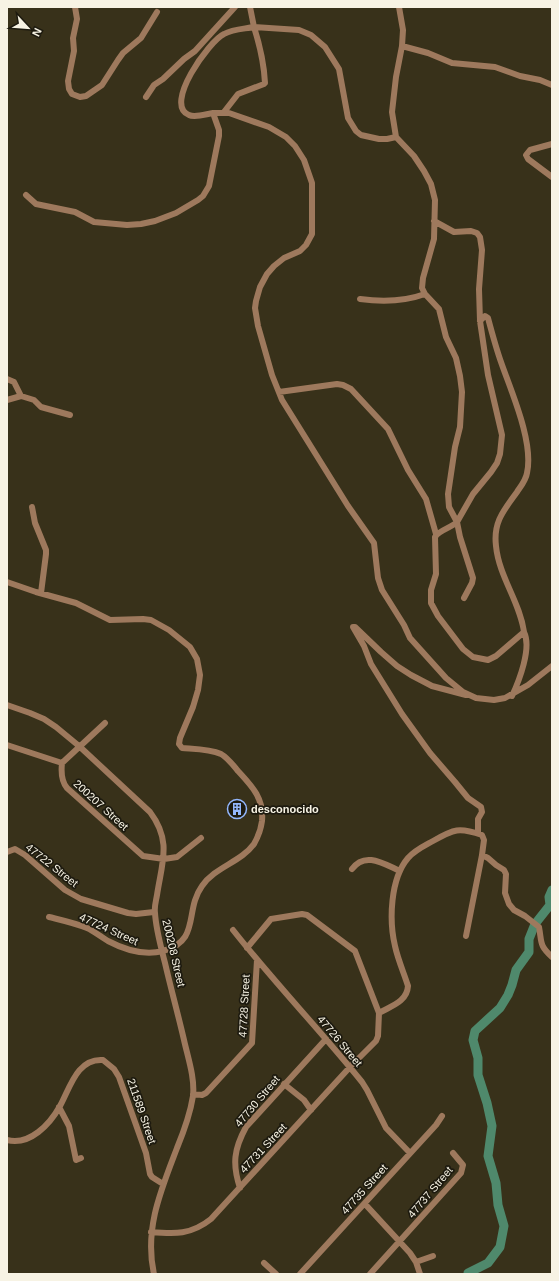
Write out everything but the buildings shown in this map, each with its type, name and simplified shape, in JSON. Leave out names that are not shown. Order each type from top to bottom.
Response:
[{"type":"street","points":[[75,7],[77,19],[73,38],[74,51],[68,81],[70,92],[80,97],[86,96],[102,85],[118,60],[141,38],[157,12]]},
{"type":"street","points":[[146,96],[154,85],[195,51],[235,7]]},
{"type":"street","points":[[224,112],[238,94],[264,84],[265,82],[260,46],[250,7]]},
{"type":"street","points":[[399,7],[402,30],[402,46],[392,99],[392,112],[396,137],[414,156],[431,184],[435,200],[434,239],[422,288],[425,294],[439,309],[446,337],[456,358],[462,392],[460,423],[448,494],[449,507],[457,522],[460,537],[473,578],[464,598]]},
{"type":"street","points":[[396,137],[379,139],[361,135],[356,131],[348,118],[339,69],[325,47],[311,36],[299,30],[254,27],[234,30],[223,34],[207,49],[194,68],[182,96],[182,108],[187,115],[191,116],[224,112],[265,125],[286,137],[295,146],[304,160],[312,183],[312,229],[310,240],[300,251],[284,258],[266,274],[256,300],[255,308],[258,326],[272,375],[282,400],[348,506],[374,543],[378,578],[382,590],[404,625],[410,638],[446,678],[470,696]]},
{"type":"street","points":[[402,46],[428,53],[452,63],[495,67],[552,85]]},
{"type":"street","points":[[26,195],[36,204],[75,212],[94,222],[128,225],[141,224],[155,221],[176,213],[204,196],[209,186],[219,136],[219,130],[213,113]]},
{"type":"street","points":[[552,144],[530,150],[526,155],[528,159],[552,177]]},
{"type":"street","points":[[434,220],[454,232],[470,231],[477,233],[480,237],[482,250],[479,290],[480,321],[488,375],[502,435],[502,444],[497,463],[473,494],[457,522],[449,528],[436,534]]},
{"type":"street","points":[[360,299],[382,302],[408,299],[425,294]]},
{"type":"street","points":[[480,321],[485,316],[488,318],[500,361],[514,396],[528,445],[527,474],[521,487],[500,516],[496,527],[495,538],[499,564],[518,607],[527,642],[523,667],[512,696]]},
{"type":"street","points":[[7,379],[14,382],[21,396]]},
{"type":"street","points":[[279,392],[337,384],[352,389],[388,429],[408,470],[426,499],[436,534],[434,544],[436,574],[431,590],[431,604],[462,649],[473,657],[488,660],[502,652],[524,632]]},
{"type":"street","points":[[7,400],[21,396],[34,400],[39,406],[70,415]]},
{"type":"street","points":[[7,582],[41,593],[46,550],[35,523],[32,507]]},
{"type":"street","name":"47724 Street","points":[[41,593],[76,604],[110,620],[151,620],[169,630],[190,647],[197,659],[200,675],[198,690],[193,707],[179,744],[182,748],[214,752],[227,758],[249,782],[260,798],[262,806],[261,828],[254,843],[248,850],[224,866],[200,888],[188,932],[184,940],[175,947],[151,953],[137,952],[108,941],[87,928],[49,917]]},
{"type":"street","points":[[466,936],[484,840],[478,830],[478,816],[482,812],[481,807],[468,798],[430,753],[402,714],[374,670],[364,646],[353,627],[355,627],[397,666],[427,684],[470,696],[494,700],[512,696],[543,675],[552,666]]},
{"type":"street","name":"200208 Street","points":[[7,705],[44,719],[79,746],[150,812],[156,820],[163,839],[164,859],[154,912],[190,1068],[193,1094],[191,1109],[186,1125],[160,1193],[151,1232],[154,1274]]},
{"type":"street","points":[[7,745],[62,763],[105,724]]},
{"type":"street","name":"200207 Street","points":[[62,763],[61,776],[67,788],[140,854],[146,857],[164,859]]},
{"type":"street","points":[[246,948],[271,919],[302,914],[307,915],[353,949],[357,955],[379,1012],[403,1000],[408,990],[408,986],[395,947],[392,922],[394,889],[400,871],[408,857],[436,839],[462,829],[478,830]]},
{"type":"street","points":[[164,859],[177,857],[200,838]]},
{"type":"street","name":"47722 Street","points":[[7,852],[18,850],[66,890],[81,899],[128,913],[136,914],[154,912]]},
{"type":"street","points":[[482,855],[486,856],[504,870],[506,876],[505,894],[509,904],[514,910],[539,926],[541,945],[552,957]]},
{"type":"street","points":[[352,869],[356,862],[368,859],[400,871]]},
{"type":"street","name":"47726 Street","points":[[233,930],[256,960],[350,1068],[367,1090],[386,1128],[410,1153]]},
{"type":"street","name":"47728 Street","points":[[193,1094],[202,1095],[206,1093],[252,1043],[256,960]]},
{"type":"street","name":"47731 Street","points":[[151,1232],[183,1233],[204,1226],[219,1212],[350,1068],[374,1044],[378,1036],[379,1012]]},
{"type":"street","name":"47730 Street","points":[[240,1188],[236,1176],[235,1157],[237,1145],[246,1127],[326,1039]]},
{"type":"street","name":"211589 Street","points":[[7,1140],[23,1141],[30,1138],[47,1123],[60,1107],[72,1082],[80,1070],[91,1061],[103,1060],[114,1069],[119,1077],[146,1153],[150,1174],[163,1184]]},
{"type":"street","points":[[284,1084],[304,1100],[312,1110]]},
{"type":"street","points":[[60,1107],[69,1126],[76,1160],[82,1158]]},
{"type":"street","name":"47735 Street","points":[[300,1274],[436,1125],[442,1116]]},
{"type":"street","name":"47737 Street","points":[[400,1242],[461,1173],[463,1165],[453,1153]]},
{"type":"street","points":[[365,1204],[416,1262],[420,1274]]},
{"type":"street","points":[[370,1274],[400,1242]]},
{"type":"street","points":[[416,1262],[433,1256]]},
{"type":"street","points":[[264,1263],[276,1274]]},
{"type":"waterway","points":[[468,1274],[488,1263],[500,1247],[504,1226],[498,1205],[496,1183],[488,1156],[492,1126],[487,1103],[478,1075],[478,1058],[473,1040],[475,1031],[500,1008],[508,995],[516,970],[529,952],[529,939],[535,924],[550,905],[549,897],[552,890]]},
{"type":"place","name":"desconocido","points":[[237,809]]}]
